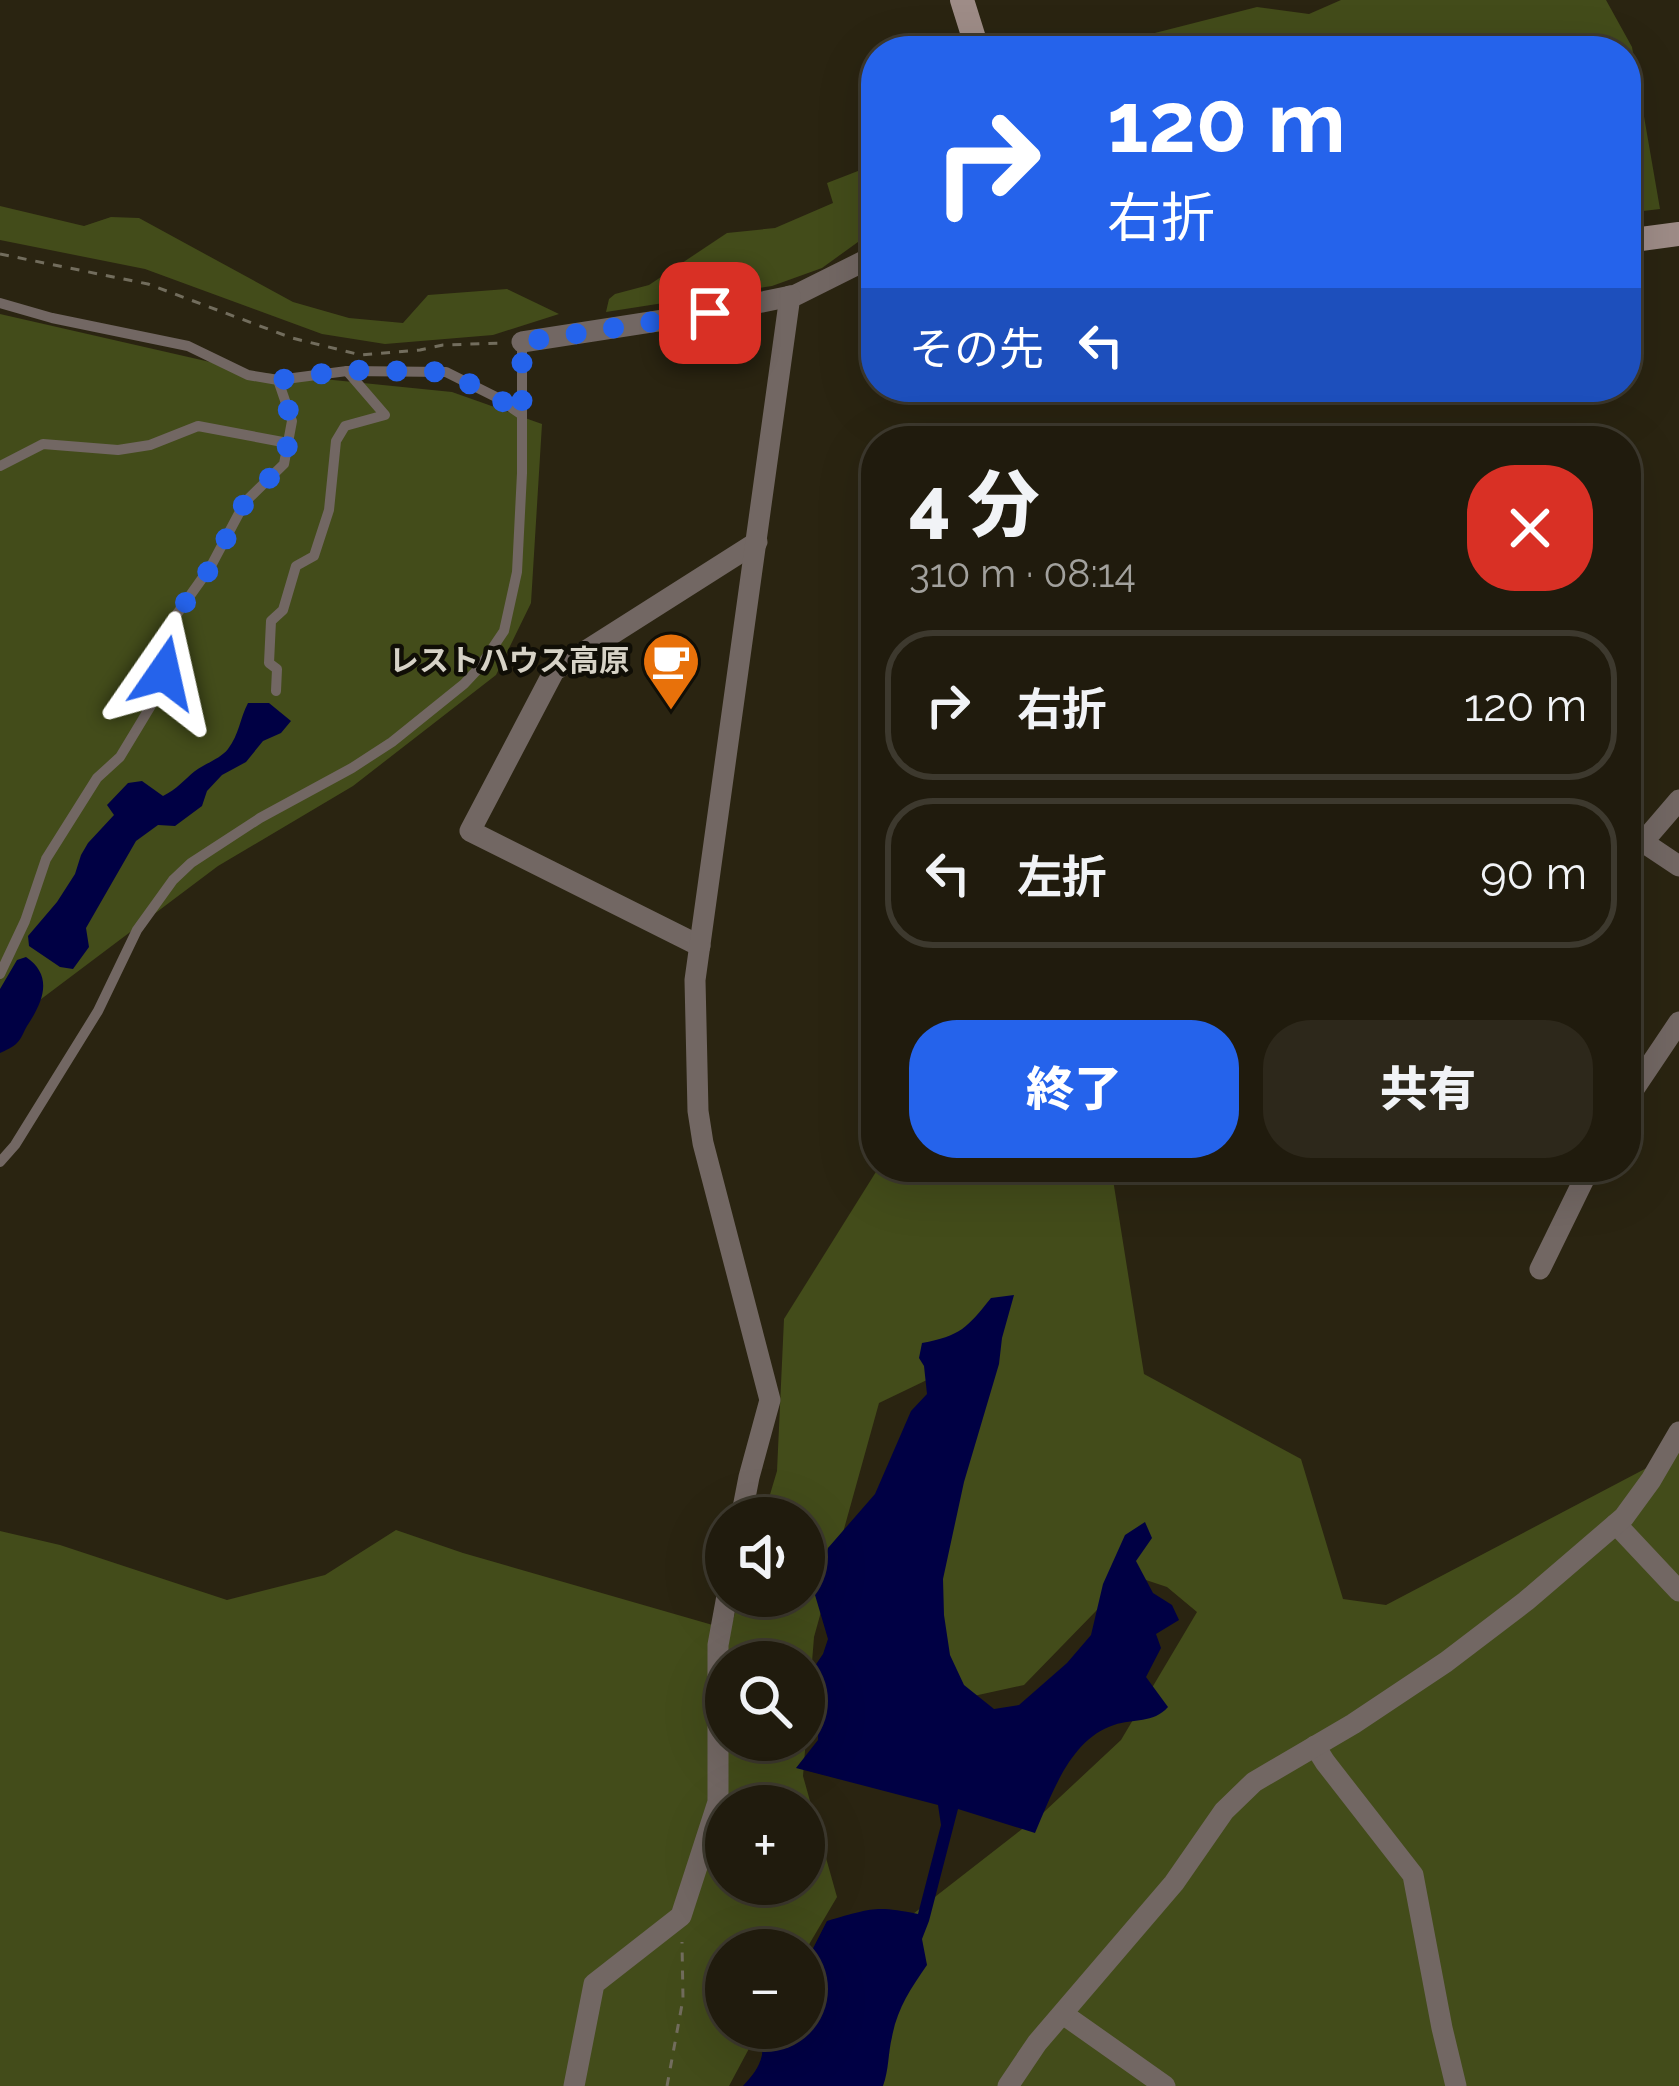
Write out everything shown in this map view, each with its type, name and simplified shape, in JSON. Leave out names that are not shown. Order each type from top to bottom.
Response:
[{"type":"main road","points":[[962,0],[973,36]]},
{"type":"main road","points":[[1641,239],[1679,234]]},
{"type":"street","points":[[522,342],[790,296],[861,263]]},
{"type":"street","points":[[746,1497],[770,1400],[703,1143],[694,980],[790,296]]},
{"type":"street","points":[[700,946],[470,831],[554,671],[757,542]]},
{"type":"street","points":[[1679,800],[1643,842],[1679,866]]},
{"type":"street","points":[[1641,1079],[1679,1022]]},
{"type":"street","points":[[1540,1269],[1582,1182]]},
{"type":"street","points":[[1008,2086],[1036,2043],[1174,1883],[1224,1811],[1254,1782],[1446,1662],[1526,1601],[1624,1517],[1679,1432]]},
{"type":"street","points":[[1616,1524],[1679,1591]]},
{"type":"street","points":[[574,2086],[594,1984],[681,1916],[718,1802],[718,1645],[723,1617]]},
{"type":"street","points":[[1316,1746],[1413,1875],[1456,2086]]},
{"type":"street","points":[[1063,2014],[1165,2086]]},
{"type":"lane","points":[[0,303],[188,346],[248,375],[278,380],[347,370],[446,372],[522,415]]},
{"type":"lane","points":[[0,1162],[98,1011],[137,930],[173,880],[260,818],[392,742],[464,684],[504,631],[517,572],[522,342]]},
{"type":"lane","points":[[276,691],[277,670],[269,663],[272,621],[283,610],[296,566],[314,556],[328,510],[336,441],[345,426],[385,415],[347,370]]},
{"type":"lane","points":[[0,974],[46,859],[97,778],[120,757],[155,698],[172,621],[212,566],[245,502],[284,464],[292,421],[278,380]]},
{"type":"lane","points":[[0,466],[43,443],[118,450],[151,445],[198,426],[288,443]]},
{"type":"path","points":[[0,254],[148,284],[292,338],[362,355],[522,342]]},
{"type":"path","points":[[667,2086],[683,1999],[681,1916]]},
{"type":"green space","points":[[1341,0],[1606,0],[1626,36],[1143,36],[1257,7],[1309,14]]},
{"type":"green space","points":[[1641,99],[1660,209],[1641,211]]},
{"type":"green space","points":[[861,170],[861,240],[822,268],[772,286],[606,312],[615,294],[649,285],[727,233],[775,228],[833,203],[827,183]]},
{"type":"green space","points":[[0,206],[84,226],[111,217],[139,218],[293,302],[349,318],[403,323],[428,295],[507,289],[559,314],[493,335],[385,344],[322,334],[145,269],[0,240]]},
{"type":"green space","points":[[0,314],[254,372],[452,392],[542,424],[531,603],[496,675],[353,786],[218,866],[0,1030]]},
{"type":"green space","points":[[870,1182],[1113,1182],[1144,1374],[1301,1459],[1343,1599],[1386,1605],[1679,1451],[1679,2086],[870,2086],[904,1921],[1044,1812],[1121,1740],[1197,1612],[1167,1587],[1131,1575],[1024,1685],[960,1699],[911,1593],[981,1354],[879,1403],[825,1597],[825,1497],[769,1497],[777,1471],[784,1319]]},
{"type":"green space","points":[[396,1530],[730,1630],[734,1617],[820,1617],[814,1641],[705,1641],[705,1761],[804,1761],[806,1785],[705,1785],[705,1905],[825,1905],[825,1854],[837,1897],[818,1929],[705,1929],[705,2049],[749,2049],[729,2086],[0,2086],[0,1531],[60,1545],[227,1600],[325,1575]]},
{"type":"shaded area","points":[[248,703],[269,703],[291,721],[281,733],[263,741],[246,762],[222,775],[207,791],[202,806],[175,826],[158,825],[136,841],[86,928],[89,947],[73,969],[60,967],[29,946],[28,936],[57,902],[88,843],[114,815],[107,805],[128,783],[142,781],[163,796],[221,756],[235,738]]},
{"type":"shaded area","points":[[26,957],[40,972],[41,999],[19,1041],[0,1053],[0,989],[17,960]]},
{"type":"shaded area","points":[[1014,1295],[943,1579],[950,1655],[964,1685],[994,1709],[1019,1705],[1091,1635],[1103,1584],[1125,1535],[1145,1522],[1152,1538],[1136,1561],[1153,1593],[1172,1605],[1179,1620],[1156,1634],[1161,1648],[1146,1677],[1168,1707],[1150,1718],[1114,1725],[1085,1742],[1064,1770],[1035,1833],[958,1809],[922,1939],[927,1965],[897,2017],[883,2086],[743,2086],[759,2064],[762,2049],[825,2049],[823,1929],[827,1921],[872,1910],[918,1914],[941,1825],[938,1805],[796,1768],[802,1761],[825,1761],[828,1639],[822,1617],[828,1548],[875,1494],[911,1411],[927,1394],[919,1358],[922,1343],[962,1329],[991,1298]]},
{"type":"place","name":"レストハウス高原","points":[[671,712]]},
{"type":"route","points":[[164,673],[172,621],[212,566],[245,502],[284,464],[292,421],[278,380],[347,370],[446,372],[522,415],[522,342],[710,313]]}]
